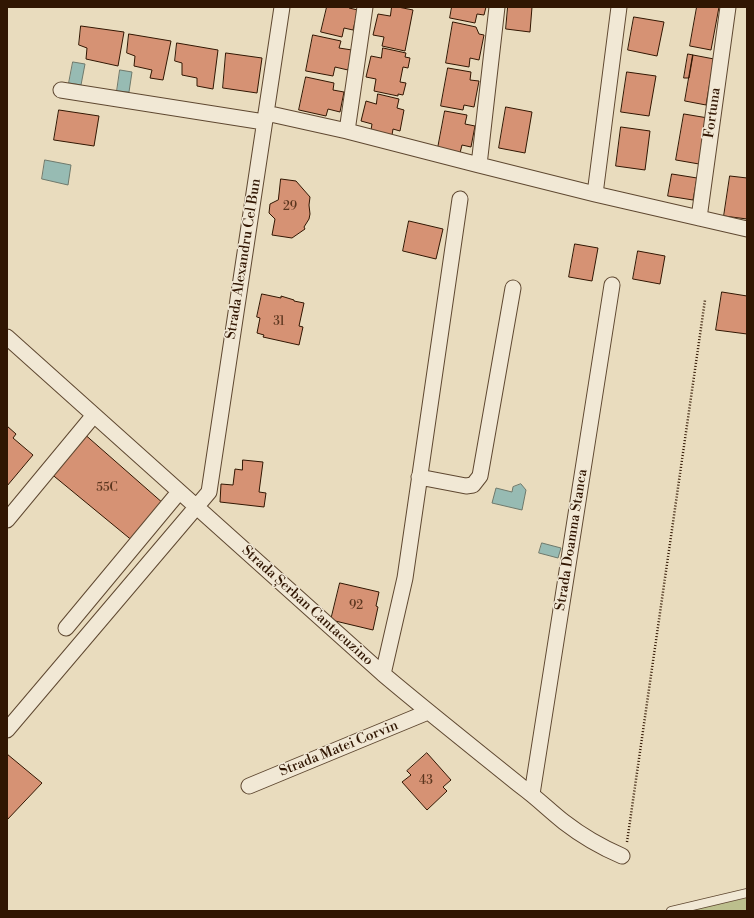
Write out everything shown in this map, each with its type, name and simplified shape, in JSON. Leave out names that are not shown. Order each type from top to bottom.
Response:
[{"type":"street","name":"Strada Alexandru Cel Bun","points":[[7,730],[209,492],[282,7]]},
{"type":"street","points":[[347,131],[365,7]]},
{"type":"street","points":[[479,165],[497,7]]},
{"type":"street","points":[[595,194],[619,7]]},
{"type":"street","name":"Fortuna","points":[[698,218],[728,7]]},
{"type":"street","points":[[61,90],[265,117],[347,131],[595,194],[747,229]]},
{"type":"street","points":[[383,674],[405,578],[460,199]]},
{"type":"street","name":"Strada Doamna Stanca","points":[[532,794],[612,285]]},
{"type":"street","points":[[419,477],[466,486],[473,485],[480,476],[513,288]]},
{"type":"street","name":"Strada Șerban Cantacuzino","points":[[7,337],[383,674],[428,712],[532,794],[563,822],[589,840],[622,856]]},
{"type":"street","points":[[7,520],[94,415]]},
{"type":"street","points":[[66,628],[179,492]]},
{"type":"street","name":"Strada Matei Corvin","points":[[249,786],[428,712]]},
{"type":"lane","points":[[671,911],[747,893]]},
{"type":"path","points":[[622,856],[627,844],[705,300]]},
{"type":"green space","points":[[747,898],[747,911],[685,911]]},
{"type":"water","points":[[73,62],[85,64],[81,85],[69,83]]},
{"type":"water","points":[[120,70],[132,72],[129,92],[117,91]]},
{"type":"water","points":[[45,160],[71,165],[68,185],[42,179]]},
{"type":"water","points":[[521,484],[526,490],[522,510],[492,503],[496,488],[512,492],[513,487]]},
{"type":"water","points":[[542,543],[561,548],[558,558],[539,553]]},
{"type":"building","points":[[327,7],[350,7],[349,8],[358,10],[353,30],[344,28],[342,37],[321,32]]},
{"type":"building","points":[[392,7],[413,10],[405,51],[382,46],[384,37],[373,35],[378,14],[390,16]]},
{"type":"building","points":[[452,7],[486,7],[484,15],[477,14],[475,23],[450,18]]},
{"type":"building","points":[[508,7],[532,7],[530,32],[506,29]]},
{"type":"building","points":[[697,7],[719,7],[711,50],[690,46]]},
{"type":"building","points":[[634,17],[664,22],[657,56],[628,50]]},
{"type":"building","points":[[453,22],[476,27],[479,34],[484,35],[479,60],[470,58],[469,67],[446,63]]},
{"type":"building","points":[[81,26],[124,32],[118,66],[86,59],[87,48],[79,45]]},
{"type":"building","points":[[129,34],[171,41],[163,80],[150,78],[152,70],[134,66],[135,56],[127,53]]},
{"type":"building","points":[[313,35],[341,41],[339,48],[352,50],[348,70],[335,67],[333,76],[306,71]]},
{"type":"building","points":[[177,43],[218,50],[213,89],[197,86],[197,78],[182,75],[182,63],[175,61]]},
{"type":"building","points":[[383,48],[406,53],[405,57],[410,58],[408,68],[403,67],[400,82],[406,83],[403,95],[398,94],[398,96],[374,91],[376,79],[366,77],[371,56],[381,58]]},
{"type":"building","points":[[226,53],[262,58],[257,93],[223,88]]},
{"type":"building","points":[[688,54],[693,55],[689,78],[684,78]]},
{"type":"building","points":[[693,55],[714,59],[706,105],[685,101]]},
{"type":"building","points":[[448,68],[471,72],[470,80],[479,81],[474,107],[464,105],[463,110],[441,106]]},
{"type":"building","points":[[627,72],[656,76],[649,116],[621,112]]},
{"type":"building","points":[[306,77],[334,83],[333,90],[344,92],[340,112],[328,109],[326,116],[299,110]]},
{"type":"building","points":[[378,94],[399,99],[397,108],[404,110],[400,131],[393,129],[392,135],[371,130],[372,124],[361,121],[366,101],[376,104]]},
{"type":"building","points":[[506,107],[532,112],[525,153],[499,148]]},
{"type":"building","points":[[59,110],[99,116],[94,146],[54,140]]},
{"type":"building","points":[[445,111],[467,115],[465,124],[475,126],[471,147],[462,145],[460,153],[438,148]]},
{"type":"building","points":[[684,114],[708,118],[699,164],[676,160]]},
{"type":"building","points":[[621,127],[650,131],[645,170],[616,166]]},
{"type":"building","points":[[672,174],[697,178],[693,200],[668,196]]},
{"type":"building","points":[[730,176],[747,178],[747,219],[724,216]]},
{"type":"building","points":[[281,179],[296,181],[310,197],[310,214],[304,227],[305,229],[292,238],[272,235],[275,219],[269,213],[270,204],[278,200]]},
{"type":"building","points":[[409,221],[443,229],[436,259],[403,251]]},
{"type":"building","points":[[575,244],[598,248],[592,281],[569,277]]},
{"type":"building","points":[[638,251],[665,256],[660,284],[633,279]]},
{"type":"building","points":[[722,292],[747,296],[747,334],[716,330]]},
{"type":"building","points":[[262,294],[281,298],[281,296],[304,303],[299,326],[303,327],[299,345],[263,337],[264,335],[257,333],[260,318],[257,317]]},
{"type":"building","points":[[7,426],[16,434],[13,438],[33,455],[7,486]]},
{"type":"building","points":[[82,432],[164,504],[134,542],[49,472]]},
{"type":"building","points":[[243,460],[263,462],[259,492],[266,493],[264,507],[220,502],[221,484],[233,485],[235,469],[242,470]]},
{"type":"building","points":[[340,583],[379,592],[376,606],[378,607],[373,630],[331,620]]},
{"type":"building","points":[[427,753],[451,780],[443,787],[447,791],[427,810],[402,782],[411,775],[407,771]]},
{"type":"building","points":[[7,754],[42,783],[7,820]]}]
